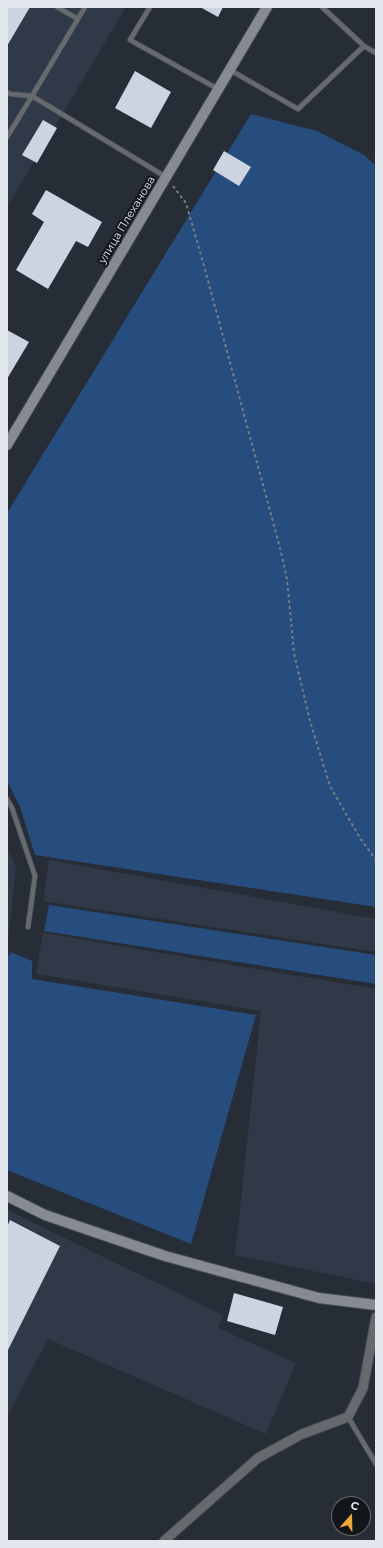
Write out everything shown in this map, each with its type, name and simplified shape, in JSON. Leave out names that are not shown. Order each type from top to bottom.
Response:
[{"type":"main road","name":"улица Плеханова","points":[[7,445],[267,7]]},
{"type":"main road","points":[[7,1196],[45,1215],[165,1256],[319,1298],[376,1305]]},
{"type":"street","points":[[164,1541],[258,1458],[302,1434],[348,1417],[363,1388],[376,1317]]},
{"type":"lane","points":[[58,7],[78,19]]},
{"type":"lane","points":[[7,137],[85,7]]},
{"type":"lane","points":[[150,7],[130,40],[218,89]]},
{"type":"lane","points":[[322,7],[364,46],[376,53]]},
{"type":"lane","points":[[230,70],[298,109],[364,46]]},
{"type":"lane","points":[[7,92],[10,94],[32,96],[166,177]]},
{"type":"lane","points":[[7,799],[12,808],[35,876],[28,927]]},
{"type":"lane","points":[[348,1417],[376,1464]]},
{"type":"path","points":[[166,177],[186,203],[278,541],[287,579],[294,653],[312,728],[330,786],[360,838],[376,860]]},
{"type":"shaded area","points":[[7,7],[126,7],[7,207]]},
{"type":"shaded area","points":[[251,114],[317,131],[364,155],[376,166],[376,907],[35,855],[20,807],[7,781],[7,513]]},
{"type":"shaded area","points":[[7,847],[16,867],[7,946]]},
{"type":"shaded area","points":[[49,860],[376,919],[376,952],[43,901]]},
{"type":"shaded area","points":[[49,905],[376,955],[376,984],[44,931]]},
{"type":"shaded area","points":[[43,933],[376,989],[376,1284],[235,1255],[261,1011],[36,974]]},
{"type":"shaded area","points":[[11,952],[32,961],[32,979],[256,1015],[191,1244],[7,1170],[7,958]]},
{"type":"shaded area","points":[[7,1210],[223,1315],[218,1328],[296,1363],[266,1434],[48,1339],[7,1417]]},
{"type":"building","points":[[7,7],[30,7],[7,46]]},
{"type":"building","points":[[200,7],[223,7],[218,17]]},
{"type":"building","points":[[135,71],[171,92],[151,128],[115,108]]},
{"type":"building","points":[[43,120],[57,128],[37,163],[22,155]]},
{"type":"building","points":[[224,151],[251,167],[239,186],[213,170]]},
{"type":"building","points":[[46,190],[102,222],[88,247],[76,241],[48,289],[16,270],[44,222],[32,214]]},
{"type":"building","points":[[7,330],[29,342],[7,379]]},
{"type":"building","points":[[10,1220],[60,1246],[7,1352],[7,1227]]},
{"type":"building","points":[[234,1293],[283,1307],[275,1335],[227,1321]]}]
